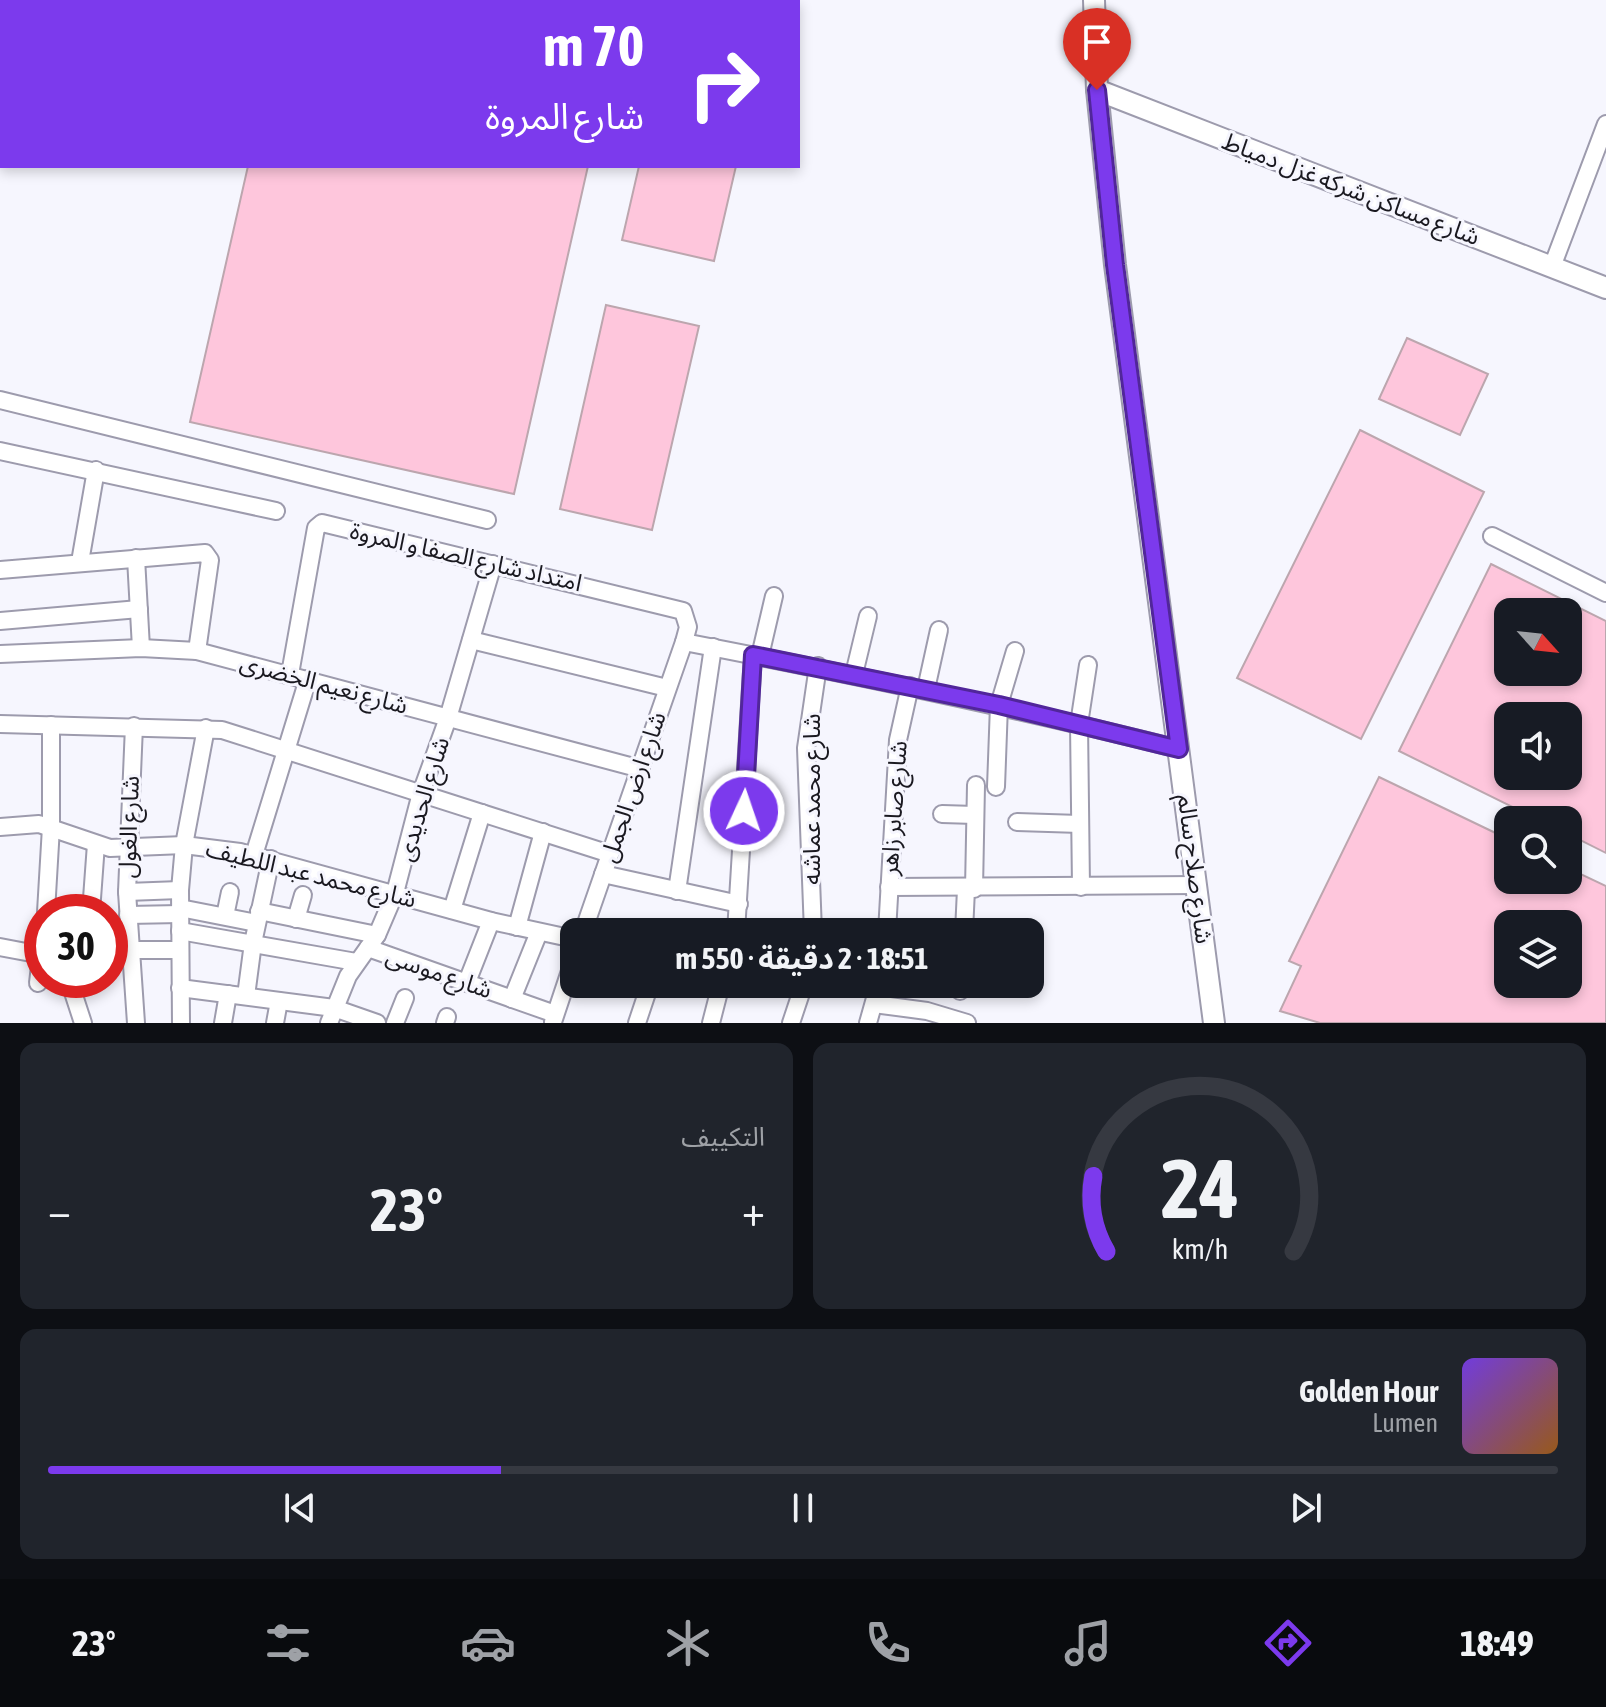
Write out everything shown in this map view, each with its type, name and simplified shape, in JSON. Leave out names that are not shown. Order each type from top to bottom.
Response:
[{"type":"street","name":"شارع صلاح سالم","points":[[1094,0],[1097,90],[1115,265],[1214,1023]]},
{"type":"street","name":"شارع مساكن شركه غزل دمياط","points":[[1097,90],[1552,267],[1604,282]]},
{"type":"street","points":[[1552,267],[1606,124]]},
{"type":"street","points":[[0,400],[487,520]]},
{"type":"street","points":[[0,451],[276,511]]},
{"type":"street","points":[[80,562],[96,470]]},
{"type":"street","name":"امتداد شارع الصفا و المروة","points":[[290,674],[316,528],[322,523],[675,606],[688,618],[684,642]]},
{"type":"street","points":[[1492,536],[1606,593]]},
{"type":"street","points":[[0,570],[202,553],[210,557],[197,651]]},
{"type":"street","points":[[136,558],[141,648]]},
{"type":"street","name":"شارع الحديدى","points":[[332,1016],[356,962],[372,941],[395,893],[421,793],[448,718],[493,564]]},
{"type":"street","points":[[738,918],[757,656],[774,596]]},
{"type":"street","points":[[0,621],[139,609]]},
{"type":"street","points":[[854,674],[868,616]]},
{"type":"street","name":"شارع صابر زاهر","points":[[888,918],[898,740],[939,630]]},
{"type":"street","points":[[471,640],[667,688]]},
{"type":"street","points":[[684,642],[918,687],[1179,749]]},
{"type":"street","name":"شارع ارض الجمل","points":[[588,918],[684,642]]},
{"type":"street","points":[[677,891],[713,647]]},
{"type":"street","name":"شارع نعيم الخضرى","points":[[0,654],[141,648],[197,651],[641,769]]},
{"type":"street","points":[[996,787],[999,705],[1015,651]]},
{"type":"street","points":[[1081,887],[1079,724],[1088,665]]},
{"type":"street","name":"شارع محمد عماشه","points":[[812,918],[806,748],[818,666]]},
{"type":"street","points":[[254,855],[308,679]]},
{"type":"street","points":[[0,724],[206,728],[287,749],[610,854]]},
{"type":"street","points":[[47,894],[51,725]]},
{"type":"street","name":"شارع الغول","points":[[127,892],[134,726]]},
{"type":"street","points":[[181,1023],[180,890],[184,845],[206,728]]},
{"type":"street","points":[[966,918],[976,785]]},
{"type":"street","points":[[452,910],[482,813]]},
{"type":"street","points":[[942,814],[975,815]]},
{"type":"street","points":[[1017,822],[1080,824]]},
{"type":"street","name":"شارع محمد عبد اللطيف","points":[[0,827],[39,824],[96,844],[127,849],[184,845],[254,855],[491,921],[560,936]]},
{"type":"street","points":[[517,927],[543,832]]},
{"type":"street","points":[[92,894],[96,844]]},
{"type":"street","points":[[246,996],[253,943],[271,859]]},
{"type":"street","points":[[603,874],[739,904]]},
{"type":"street","points":[[889,887],[970,889],[1197,885]]},
{"type":"street","points":[[127,892],[180,890]]},
{"type":"street","points":[[225,916],[230,892]]},
{"type":"street","points":[[296,919],[303,895]]},
{"type":"street","points":[[128,915],[180,918],[253,943],[356,962]]},
{"type":"street","name":"شارع الغول","points":[[128,915],[136,1023]]},
{"type":"street","name":"شارع موسى","points":[[180,918],[296,919],[372,941],[554,1018]]},
{"type":"street","points":[[467,982],[491,921]]},
{"type":"street","points":[[512,999],[539,932]]},
{"type":"street","points":[[0,947],[24,950]]},
{"type":"street","points":[[129,950],[180,950]]},
{"type":"street","points":[[180,988],[279,1001],[332,1016],[377,1023]]},
{"type":"street","points":[[223,1023],[228,994]]},
{"type":"street","points":[[75,998],[83,1023]]},
{"type":"street","points":[[395,1023],[405,998]]},
{"type":"street","points":[[554,1018],[561,998]]},
{"type":"street","points":[[637,1023],[645,998]]},
{"type":"street","points":[[711,1023],[717,998]]},
{"type":"street","points":[[791,1023],[799,998]]},
{"type":"street","points":[[868,1023],[876,998]]},
{"type":"street","points":[[275,1023],[279,1001]]},
{"type":"street","points":[[874,1004],[967,1023]]},
{"type":"building","points":[[248,168],[588,168],[514,494],[190,422]]},
{"type":"building","points":[[639,168],[736,168],[714,261],[622,240]]},
{"type":"building","points":[[606,305],[699,326],[652,530],[560,509]]},
{"type":"building","points":[[1407,338],[1488,374],[1460,435],[1379,399]]},
{"type":"building","points":[[1360,430],[1484,492],[1361,739],[1237,678]]},
{"type":"building","points":[[1491,564],[1560,598],[1494,598],[1494,686],[1582,686],[1582,609],[1606,621],[1606,853],[1582,841],[1582,806],[1511,806],[1399,751]]},
{"type":"building","points":[[1379,777],[1494,832],[1494,894],[1582,894],[1582,875],[1606,886],[1606,1023],[1320,1023],[1280,1011],[1301,966],[1289,961]]},
{"type":"route","points":[[744,811],[753,655],[999,705],[1179,749],[1115,265],[1097,90]]}]
